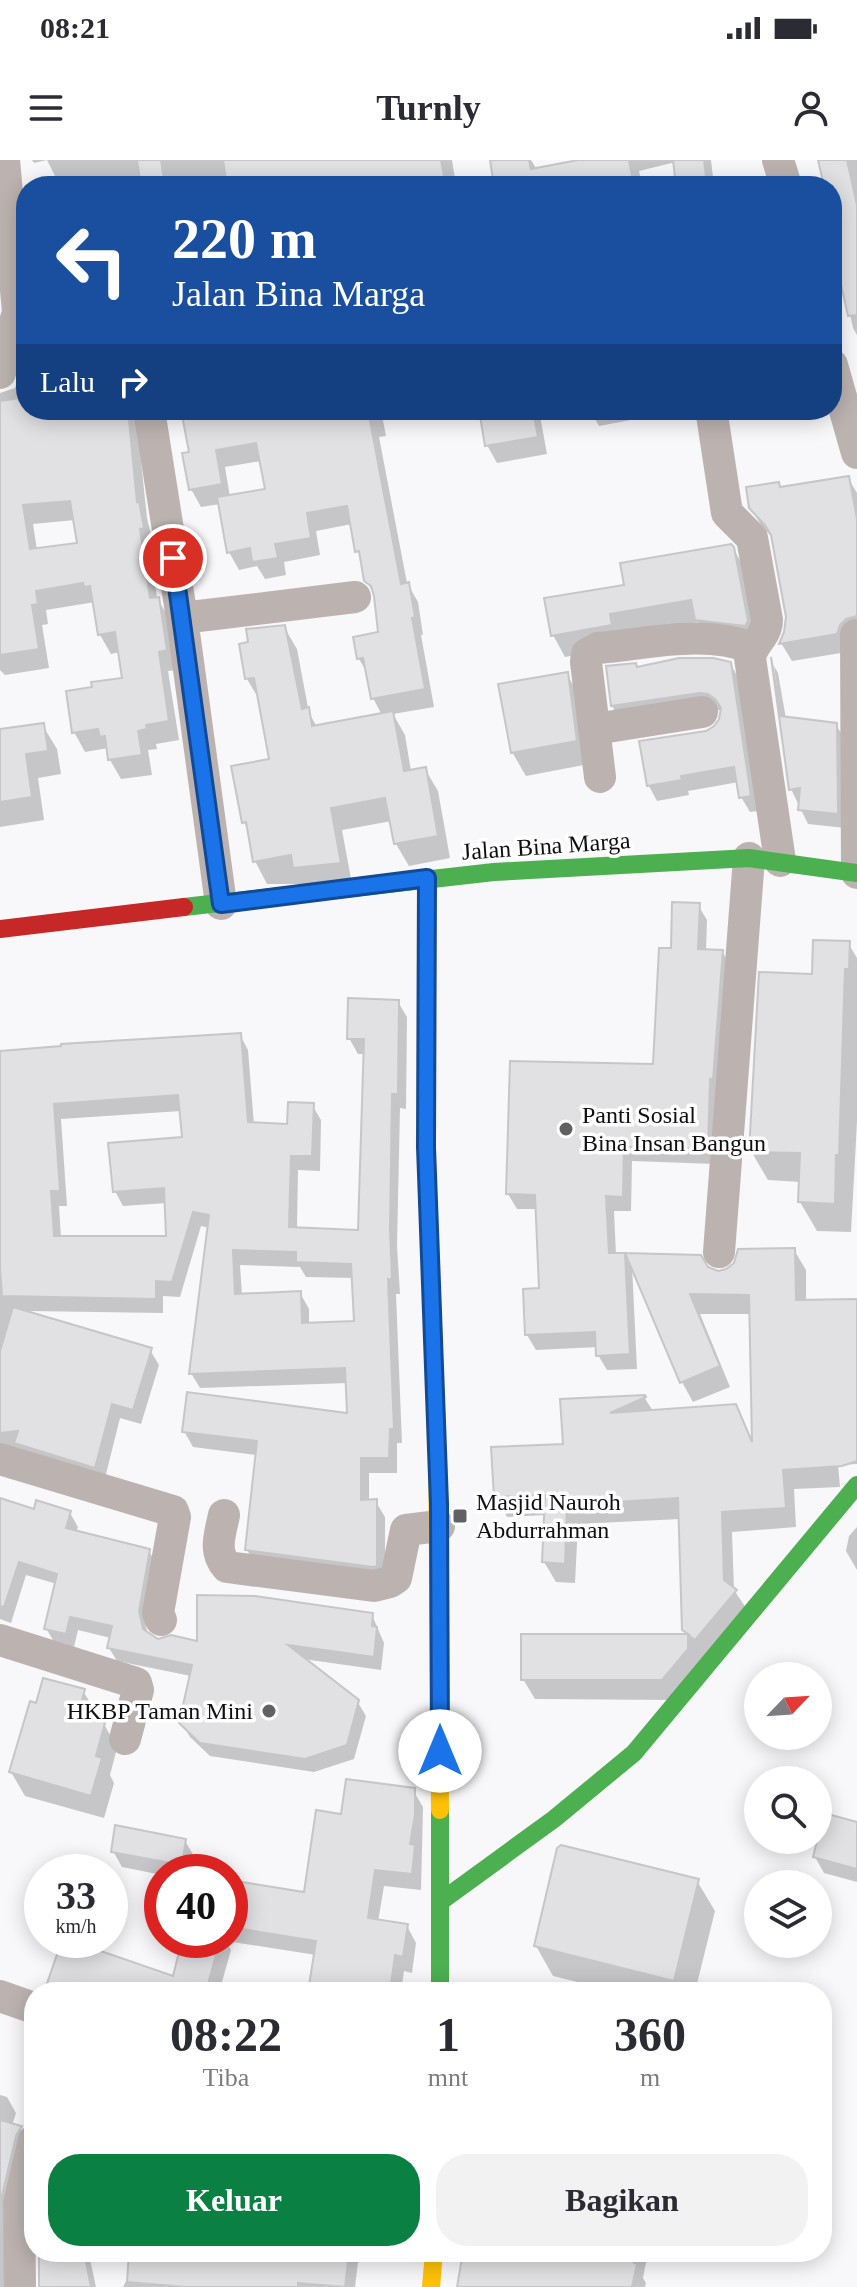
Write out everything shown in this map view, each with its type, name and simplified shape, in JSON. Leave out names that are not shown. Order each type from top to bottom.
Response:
[{"type":"street","points":[[0,373],[15,297],[4,180]]},
{"type":"street","points":[[842,399],[857,453]]},
{"type":"street","points":[[151,420],[182,618],[221,904]]},
{"type":"street","points":[[713,420],[724,504],[733,521],[752,538],[767,620],[767,630],[752,648],[750,658],[764,860],[719,1252]]},
{"type":"street","points":[[182,618],[355,597]]},
{"type":"street","points":[[856,635],[857,873]]},
{"type":"street","points":[[600,777],[587,654],[598,648],[712,638],[752,648]]},
{"type":"street","points":[[595,729],[702,712]]},
{"type":"street","name":"Jalan Bina Marga","points":[[0,929],[427,878],[764,860],[857,873]]},
{"type":"street","points":[[427,878],[426,1147],[439,1526],[440,1982]]},
{"type":"street","points":[[0,1459],[173,1511],[175,1517],[158,1613],[161,1620]]},
{"type":"street","points":[[440,1902],[554,1819],[634,1753],[857,1485]]},
{"type":"street","points":[[224,1515],[217,1548],[220,1559],[227,1567],[374,1586],[396,1578],[406,1530],[439,1526]]},
{"type":"street","points":[[0,1640],[136,1683],[138,1690],[125,1739]]},
{"type":"street","points":[[0,1996],[24,2004]]},
{"type":"street","points":[[20,2287],[10,2203],[24,2166]]},
{"type":"street","points":[[431,2287],[433,2262]]},
{"type":"building","points":[[137,160],[161,160],[163,176],[139,176]]},
{"type":"building","points":[[223,160],[441,160],[444,176],[225,176]]},
{"type":"building","points":[[490,160],[529,160],[531,169],[578,160],[629,160],[632,176],[492,176]]},
{"type":"building","points":[[673,160],[704,160],[706,176],[675,176]]},
{"type":"building","points":[[818,160],[847,160],[857,205],[857,315],[848,316],[842,289],[842,176],[822,176]]},
{"type":"building","points":[[16,399],[16,420],[129,420],[150,598],[159,597],[167,650],[159,652],[169,721],[146,725],[147,729],[138,731],[142,755],[108,760],[105,736],[100,737],[98,729],[72,733],[66,691],[92,687],[91,682],[122,678],[115,632],[98,635],[90,586],[84,587],[83,583],[36,591],[38,604],[32,605],[39,649],[0,655],[0,401]],"holes":[[[70,501],[77,543],[30,549],[23,505]]]},
{"type":"building","points":[[183,420],[370,420],[401,584],[409,582],[425,689],[371,699],[363,658],[357,659],[353,637],[378,632],[374,596],[371,586],[364,581],[359,551],[355,552],[347,506],[307,513],[311,538],[275,544],[278,558],[252,562],[250,548],[227,553],[217,497],[265,489],[256,443],[216,450],[222,484],[189,490],[182,453],[189,452]]},
{"type":"building","points":[[481,420],[535,420],[538,437],[485,446]]},
{"type":"building","points":[[849,476],[857,519],[857,616],[846,619],[837,634],[779,644],[786,617],[771,535],[749,508],[746,487],[779,482],[780,487]]},
{"type":"building","points":[[731,544],[748,621],[745,626],[695,620],[691,600],[610,614],[612,625],[551,636],[544,598],[624,585],[620,563]]},
{"type":"building","points":[[285,625],[302,709],[309,707],[312,726],[393,711],[404,771],[426,767],[438,836],[394,844],[385,798],[331,808],[341,863],[293,868],[291,855],[253,862],[231,766],[269,759],[254,678],[245,679],[239,644],[248,642],[246,629]]},
{"type":"building","points":[[771,657],[781,716],[837,723],[838,814],[798,810],[800,788],[789,790]]},
{"type":"building","points":[[679,658],[713,658],[731,662],[751,796],[739,798],[734,767],[681,776],[682,780],[647,786],[639,741],[706,731],[719,719],[721,708],[708,694],[700,693],[611,706],[606,666],[636,663],[637,667]]},
{"type":"building","points":[[568,672],[577,741],[511,753],[498,684]]},
{"type":"building","points":[[44,723],[48,751],[26,754],[32,797],[0,802],[0,729]]},
{"type":"building","points":[[672,902],[700,903],[698,949],[723,950],[713,1079],[710,1079],[708,1149],[624,1147],[623,1197],[606,1196],[609,1253],[625,1253],[630,1354],[596,1356],[595,1332],[525,1335],[523,1289],[539,1288],[535,1195],[506,1194],[510,1061],[653,1064],[659,948],[671,948]]},
{"type":"building","points":[[813,940],[850,941],[849,969],[845,969],[835,1204],[798,1202],[800,1153],[749,1152],[759,972],[812,974]]},
{"type":"building","points":[[348,998],[399,1000],[398,1094],[392,1094],[392,1279],[388,1279],[394,1429],[390,1429],[389,1458],[361,1458],[361,1500],[377,1499],[377,1566],[373,1567],[245,1550],[257,1441],[182,1432],[187,1392],[347,1413],[345,1368],[189,1374],[209,1215],[193,1212],[172,1282],[156,1281],[156,1299],[2,1296],[0,1268],[0,1051],[61,1044],[241,1033],[248,1122],[287,1124],[288,1102],[314,1103],[312,1156],[291,1156],[289,1227],[358,1230],[364,1039],[347,1039]],"holes":[[[178,1095],[182,1137],[108,1143],[113,1192],[164,1188],[166,1236],[54,1236],[51,1191],[60,1191],[54,1104]],[[233,1250],[296,1252],[296,1262],[351,1264],[354,1321],[302,1323],[301,1291],[235,1294]]]},
{"type":"building","points":[[795,1248],[796,1300],[857,1299],[857,1461],[842,1466],[783,1470],[786,1508],[722,1512],[724,1580],[737,1590],[695,1640],[688,1635],[688,1649],[662,1680],[521,1680],[521,1634],[688,1634],[682,1630],[678,1498],[567,1505],[565,1564],[542,1562],[545,1495],[494,1497],[491,1447],[563,1444],[560,1399],[645,1395],[610,1413],[736,1404],[752,1442],[749,1295],[690,1294],[720,1366],[680,1383],[625,1253],[701,1255],[708,1267],[718,1271],[734,1263],[738,1249]]},
{"type":"building","points":[[13,1307],[152,1348],[133,1410],[112,1404],[95,1468],[14,1443],[18,1431],[0,1433],[0,1351]]},
{"type":"building","points":[[0,1498],[34,1509],[36,1500],[71,1511],[66,1528],[150,1549],[139,1611],[143,1629],[158,1639],[171,1635],[197,1641],[197,1595],[255,1596],[373,1613],[372,1626],[377,1627],[374,1657],[288,1645],[359,1700],[347,1745],[305,1759],[200,1743],[179,1723],[192,1665],[107,1648],[112,1626],[70,1617],[66,1634],[44,1629],[57,1574],[19,1562],[4,1607],[0,1606]]},
{"type":"building","points":[[43,1678],[85,1689],[78,1715],[105,1723],[96,1756],[102,1758],[91,1796],[9,1772],[30,1701],[36,1703]]},
{"type":"building","points":[[346,1779],[415,1788],[415,1815],[410,1844],[415,1845],[412,1874],[375,1870],[368,1918],[408,1924],[403,1957],[395,1955],[391,1982],[310,1982],[316,1941],[248,1930],[248,1883],[304,1892],[316,1810],[341,1814]]},
{"type":"building","points":[[832,1815],[857,1822],[857,1869],[813,1857],[814,1854],[832,1854]]},
{"type":"building","points":[[115,1825],[186,1839],[184,1854],[144,1854],[144,1858],[111,1852]]},
{"type":"building","points":[[561,1845],[699,1879],[674,1981],[534,1946],[557,1848]]},
{"type":"building","points":[[56,1958],[121,1958],[173,1976],[178,1958],[215,1958],[209,1982],[47,1982]]},
{"type":"building","points":[[0,2120],[22,2126],[16,2136],[0,2204]]},
{"type":"building","points":[[39,2262],[86,2262],[91,2287],[39,2287]]},
{"type":"building","points":[[128,2262],[348,2262],[345,2287],[298,2283],[298,2287],[185,2287],[127,2282]]},
{"type":"building","points":[[461,2262],[637,2264],[632,2287],[457,2287]]},
{"type":"traffic: fast","points":[[184,907],[494,872],[749,858],[857,873]]},
{"type":"traffic: fast","points":[[427,878],[426,1147],[437,1438]]},
{"type":"traffic: fast","points":[[440,1902],[554,1819],[634,1753],[857,1485]]},
{"type":"traffic: fast","points":[[440,1810],[440,1982]]},
{"type":"traffic: slow","points":[[437,1438],[440,1810]]},
{"type":"traffic: slow","points":[[431,2287],[433,2262]]},
{"type":"traffic: jam","points":[[0,929],[184,907]]},
{"type":"place","name":"Panti Sosial Bina Insan Bangun","points":[[566,1129]]},
{"type":"place","name":"Masjid Nauroh Abdurrahman","points":[[460,1516]]},
{"type":"place","name":"HKBP Taman Mini","points":[[269,1711]]},
{"type":"route","points":[[173,558],[221,904],[427,878],[426,1147],[439,1504],[440,1751]]}]
